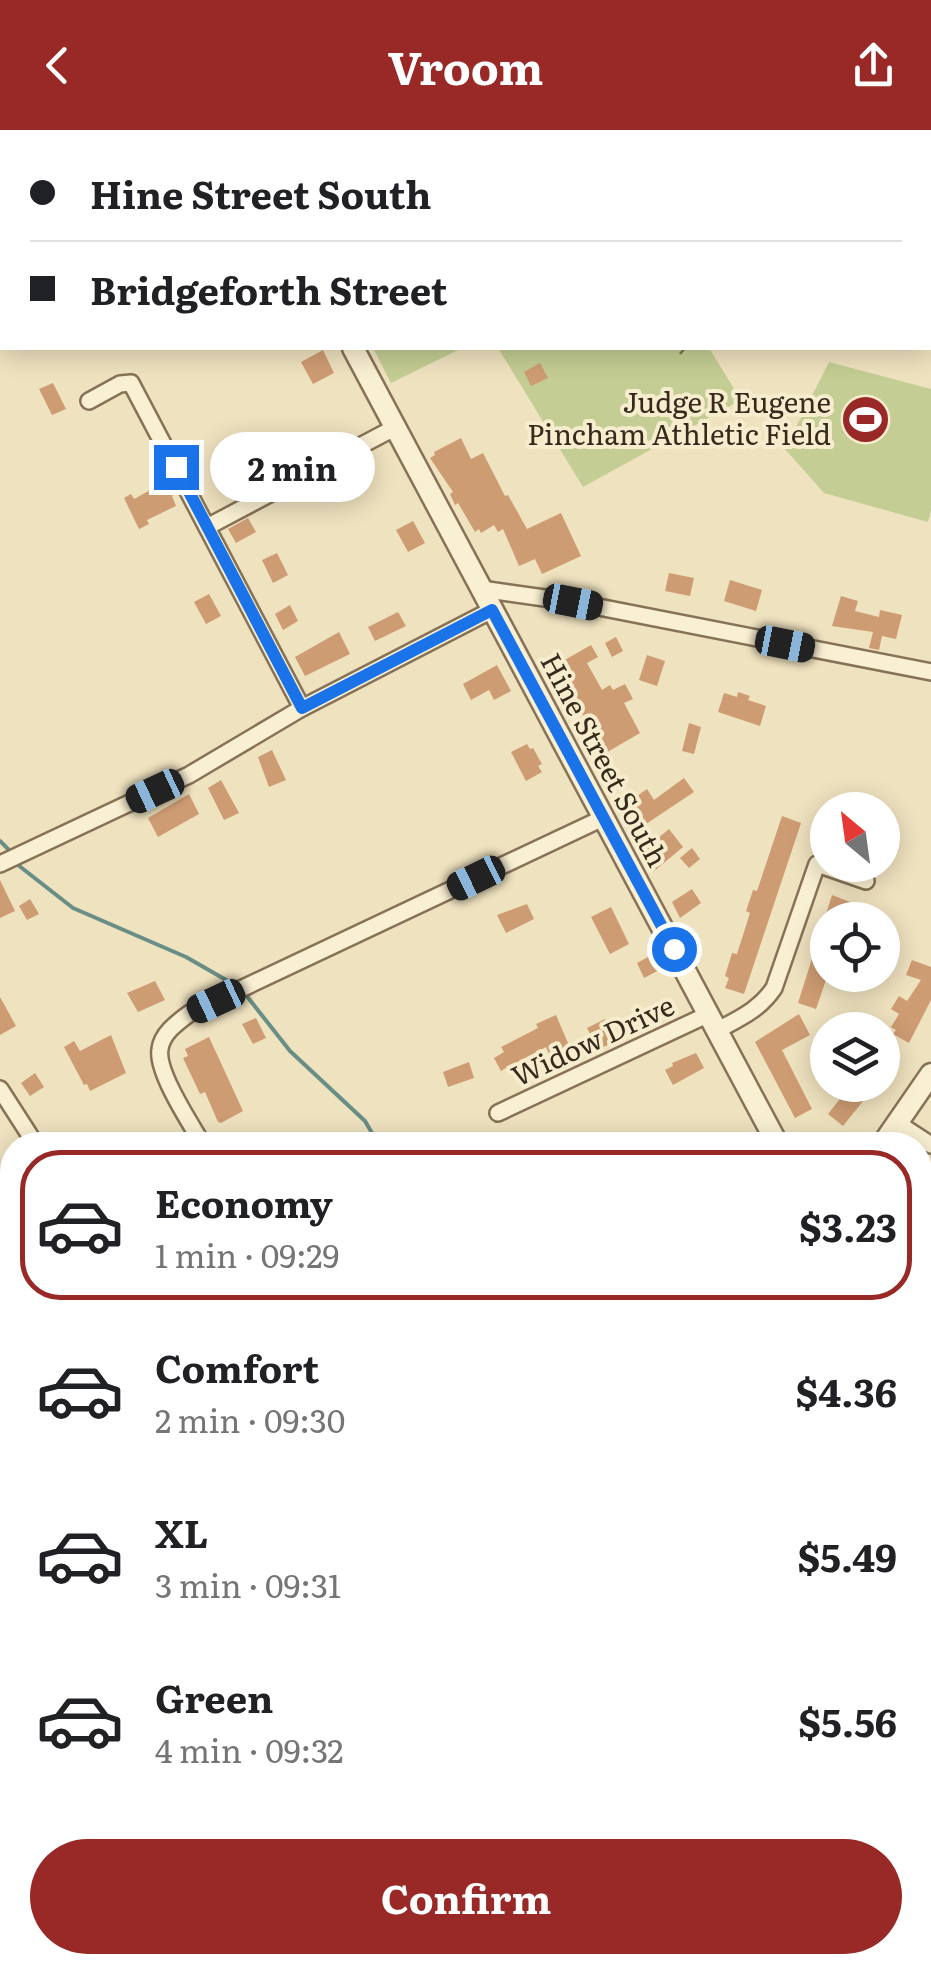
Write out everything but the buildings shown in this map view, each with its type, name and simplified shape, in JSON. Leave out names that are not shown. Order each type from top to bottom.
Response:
[{"type":"street","name":"Hine Street South","points":[[354,350],[771,1132]]},
{"type":"street","points":[[89,401],[120,384],[131,383],[302,708]]},
{"type":"street","points":[[206,527],[396,427]]},
{"type":"street","points":[[481,589],[573,602],[931,672]]},
{"type":"street","points":[[0,864],[188,775],[302,708],[492,610]]},
{"type":"street","points":[[196,1132],[159,1053],[164,1037],[190,1013],[603,818]]},
{"type":"street","name":"Widow Drive","points":[[498,1113],[764,1003],[774,988],[811,882]]},
{"type":"street","points":[[893,1132],[931,1074]]},
{"type":"street","points":[[0,1089],[28,1132]]},
{"type":"street","points":[[899,1124],[911,1132]]},
{"type":"path","points":[[680,354],[683,350]]},
{"type":"green space","points":[[374,350],[458,350],[391,383]]},
{"type":"green space","points":[[499,350],[710,350],[741,400],[583,487]]},
{"type":"green space","name":"Judge R Eugene Pincham Athletic Field","points":[[829,362],[931,389],[928,522],[824,493],[785,449]]},
{"type":"waterway","points":[[0,841],[8,849]]},
{"type":"waterway","points":[[18,865],[73,908],[186,957],[235,985]]},
{"type":"waterway","points":[[246,995],[290,1051],[365,1121],[371,1132]]},
{"type":"place","name":"Judge R Eugene Pincham Athletic Field","points":[[866,419]]},
{"type":"route","points":[[176,467],[302,708],[492,610],[674,949]]}]
